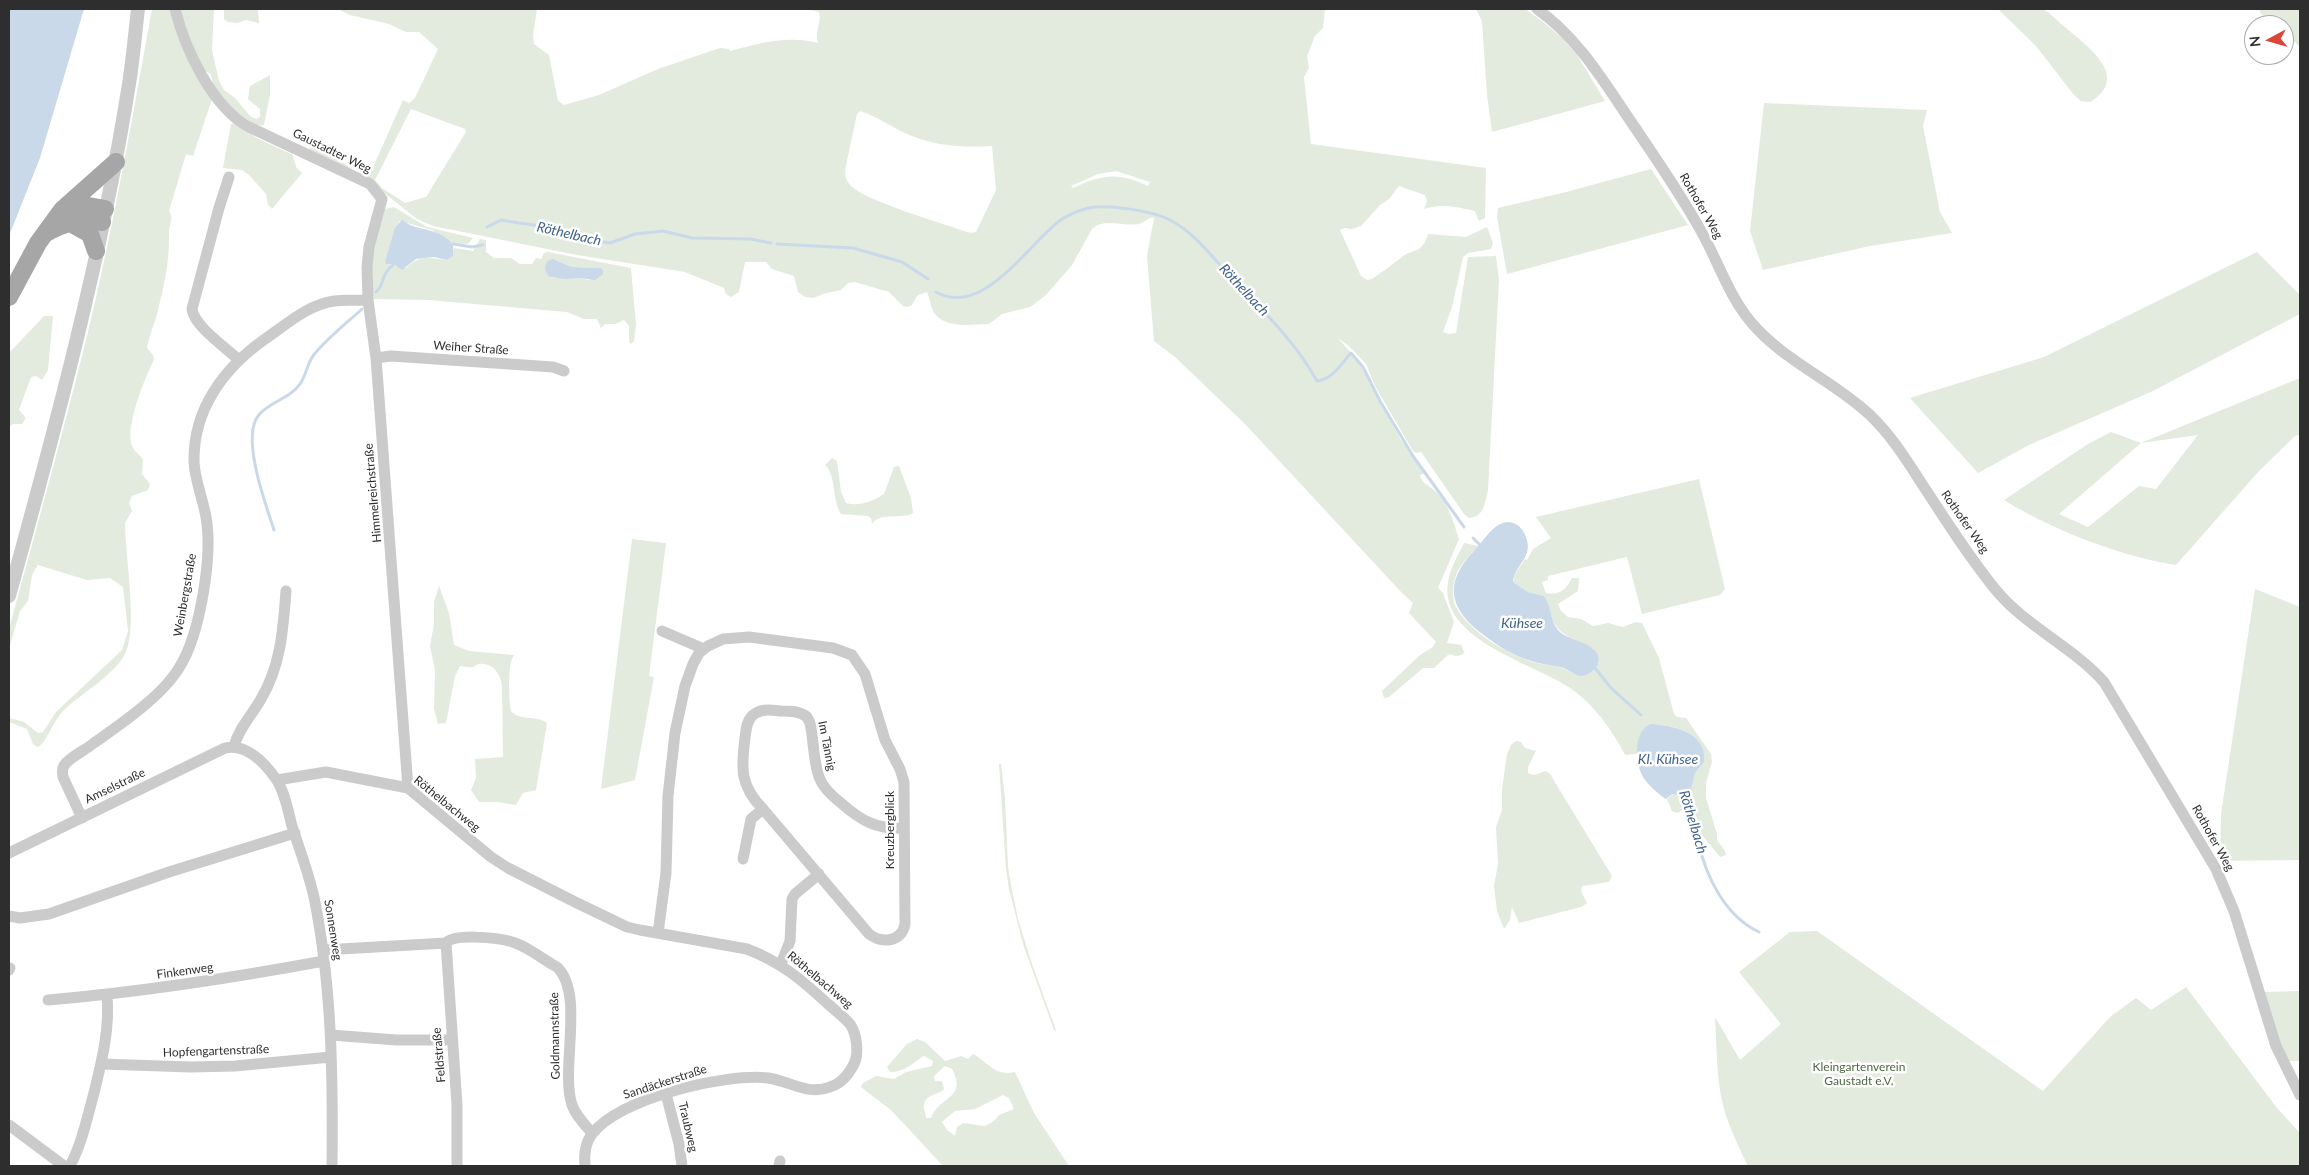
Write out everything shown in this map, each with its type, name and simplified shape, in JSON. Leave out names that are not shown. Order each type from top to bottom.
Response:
[{"type":"main road","points":[[67,217],[116,162]]},
{"type":"main road","points":[[9,297],[46,233],[82,205],[104,216]]},
{"type":"main road","points":[[67,217],[90,234],[96,251]]},
{"type":"street","points":[[9,596],[62,397],[116,162],[130,82],[138,9]]},
{"type":"street","name":"Gaustadter Weg","points":[[175,9],[187,42],[215,96],[242,123],[370,184],[382,199]]},
{"type":"street","name":"Rothofer Weg","points":[[1537,9],[1549,17],[1579,48],[1633,126],[1702,231],[1731,293],[1750,321],[1776,347],[1869,414],[1905,458],[1950,527],[1995,589],[2012,608],[2086,664],[2104,682],[2216,869],[2234,911],[2276,1046],[2300,1096]]},
{"type":"street","points":[[229,176],[192,309],[193,316],[199,324],[238,359]]},
{"type":"street","name":"Himmelreichstraße","points":[[382,199],[369,247],[368,300],[376,358],[408,788]]},
{"type":"street","name":"Weinbergstraße","points":[[82,818],[63,777],[62,770],[66,763],[96,742],[167,685],[179,668],[195,632],[208,537],[206,518],[194,464],[195,448],[206,406],[228,370],[238,359],[299,315],[312,308],[334,301],[368,300]]},
{"type":"street","name":"Weiher Straße","points":[[376,358],[391,356],[553,366],[564,371]]},
{"type":"street","points":[[9,916],[20,918],[49,914],[151,877],[295,833],[277,780],[247,751],[234,746],[237,737],[261,699],[279,658],[286,591]]},
{"type":"street","points":[[658,933],[666,874],[672,753],[685,686],[696,657],[704,649],[662,631]]},
{"type":"street","name":"Kreuzbergblick","points":[[704,649],[723,639],[749,637],[833,648],[856,658],[866,674],[885,740],[900,769],[904,782],[904,930],[894,938],[883,941],[869,934],[819,874]]},
{"type":"street","name":"Im Tännig","points":[[819,874],[763,810],[749,791],[744,776],[743,756],[747,724],[750,717],[760,710],[796,712],[807,717],[810,723],[818,774],[825,789],[857,817],[867,823],[887,828],[904,828]]},
{"type":"street","name":"Amselstraße","points":[[9,853],[225,748],[234,746]]},
{"type":"street","name":"Röthelbachweg","points":[[277,780],[326,772],[408,788],[472,843],[508,868],[627,927],[747,949],[781,964],[850,1024],[857,1052]]},
{"type":"street","points":[[743,859],[751,819],[763,810]]},
{"type":"street","name":"Sonnenweg","points":[[295,833],[313,893],[324,955],[332,1057],[332,1166]]},
{"type":"street","points":[[781,964],[790,941],[792,899],[795,894],[819,874]]},
{"type":"street","name":"Goldmannstraße","points":[[324,955],[446,943],[448,939],[457,937],[510,941],[556,967],[562,972],[570,1000],[569,1088],[571,1103],[574,1111],[592,1133]]},
{"type":"street","name":"Feldstraße","points":[[446,943],[457,1105],[457,1166]]},
{"type":"street","name":"Finkenweg","points":[[48,1000],[107,995],[230,978],[324,955]]},
{"type":"street","points":[[70,1166],[85,1128],[101,1064],[107,1035],[107,995]]},
{"type":"street","points":[[331,1035],[388,1040],[452,1040]]},
{"type":"street","name":"Sandäckerstraße","points":[[592,1133],[623,1110],[666,1094],[720,1080],[768,1078],[810,1090],[820,1090],[839,1083],[847,1076],[856,1060],[857,1052]]},
{"type":"street","name":"Hopfengartenstraße","points":[[101,1064],[191,1067],[235,1066],[332,1057]]},
{"type":"street","name":"Traubweg","points":[[666,1094],[679,1144],[682,1166]]},
{"type":"street","points":[[9,1125],[64,1166]]},
{"type":"street","points":[[585,1166],[584,1155],[592,1133]]},
{"type":"green space","points":[[2037,8],[2045,10],[2085,44],[2102,62],[2107,82],[2102,92],[2090,102],[2081,101],[2074,95],[2036,46],[1998,9]]},
{"type":"green space","points":[[152,9],[214,9],[212,50],[219,81],[224,90],[235,98],[251,117],[257,119],[260,116],[260,109],[248,99],[250,86],[270,75],[270,95],[264,125],[257,126],[222,98],[213,83],[211,74],[199,68],[212,99],[193,156],[186,154],[169,211],[171,219],[166,273],[147,348],[153,355],[154,360],[136,404],[131,429],[133,448],[143,460],[142,474],[150,484],[148,490],[132,496],[129,503],[132,511],[125,523],[131,612],[128,644],[124,656],[118,664],[60,714],[38,747],[33,744],[27,729],[9,722],[9,718],[24,722],[38,733],[43,732],[56,712],[122,650],[128,631],[123,587],[110,578],[87,580],[38,565],[32,575],[28,601],[20,611],[9,649],[9,629],[68,413],[96,299],[122,174]]},
{"type":"green space","points":[[224,9],[258,9],[259,23],[246,20],[238,23],[228,22],[224,19]]},
{"type":"green space","points":[[338,9],[537,9],[533,35],[534,44],[549,55],[558,101],[564,105],[599,95],[658,69],[720,48],[729,49],[730,51],[785,40],[818,43],[819,12],[807,9],[1325,9],[1323,28],[1315,36],[1307,56],[1309,68],[1304,77],[1311,144],[1486,168],[1485,218],[1479,221],[1475,211],[1443,206],[1424,209],[1427,201],[1425,195],[1399,186],[1389,199],[1380,205],[1361,226],[1340,230],[1361,276],[1367,280],[1372,279],[1406,254],[1420,248],[1426,241],[1428,234],[1466,237],[1487,227],[1493,243],[1491,249],[1468,253],[1463,257],[1452,307],[1443,332],[1448,334],[1456,333],[1468,257],[1496,256],[1499,280],[1488,490],[1483,508],[1478,515],[1469,518],[1464,514],[1421,452],[1416,453],[1413,451],[1376,388],[1366,364],[1350,347],[1338,338],[1358,361],[1401,440],[1425,473],[1420,475],[1422,481],[1441,497],[1450,514],[1459,539],[1438,588],[1443,593],[1454,622],[1447,643],[1461,645],[1464,652],[1462,655],[1456,656],[1449,654],[1434,668],[1423,668],[1389,697],[1384,698],[1382,691],[1420,655],[1433,647],[1436,642],[1409,613],[1413,603],[1245,424],[1175,357],[1154,341],[1147,256],[1154,218],[1133,225],[1108,223],[1097,225],[1092,229],[1072,265],[1046,295],[1030,307],[1002,314],[989,324],[966,325],[944,321],[938,317],[932,309],[927,292],[918,295],[911,306],[907,307],[903,306],[889,292],[855,282],[848,283],[841,290],[813,298],[805,297],[798,292],[794,276],[772,269],[766,262],[745,262],[739,292],[731,297],[726,294],[724,288],[685,272],[577,255],[433,226],[417,219],[373,184],[309,149],[311,147],[309,136],[324,145],[354,170],[370,174],[403,100],[409,103],[415,98],[438,49],[419,32],[406,32],[389,24],[350,15]],"holes":[[[411,109],[465,129],[466,132],[426,197],[405,203],[382,188],[375,180]],[[860,111],[866,113],[905,133],[926,141],[970,147],[992,146],[996,190],[976,232],[964,231],[903,211],[871,198],[850,185],[846,178],[845,170],[857,114]],[[1116,171],[1150,182],[1148,186],[1128,178],[1110,176],[1083,183],[1073,188],[1071,186],[1098,174]]]},
{"type":"green space","points":[[1476,9],[1525,9],[1542,21],[1562,38],[1577,55],[1605,101],[1492,132],[1487,95],[1482,21]]},
{"type":"green space","points":[[2259,9],[2300,9],[2300,47],[2294,41],[2294,15],[2262,15]]},
{"type":"green space","points":[[1764,103],[1927,110],[1923,126],[1940,212],[1952,233],[1870,246],[1763,270],[1750,231]]},
{"type":"green space","points":[[234,123],[257,138],[293,155],[296,167],[302,173],[272,209],[268,205],[266,194],[249,175],[242,170],[223,168],[231,124]]},
{"type":"green space","points":[[1651,169],[1688,225],[1507,274],[1497,217],[1498,208]]},
{"type":"green space","points":[[394,207],[427,227],[473,238],[468,244],[451,243],[432,230],[400,221],[395,227],[385,261],[389,264],[406,268],[416,261],[426,258],[448,260],[454,248],[473,251],[480,239],[486,240],[486,252],[494,258],[511,258],[520,264],[532,264],[536,258],[541,259],[544,253],[548,252],[631,268],[636,325],[634,341],[631,344],[629,342],[629,326],[624,320],[615,324],[605,324],[601,328],[597,319],[584,319],[567,312],[428,300],[373,299],[371,255],[385,209]],"holes":[[[556,260],[572,267],[599,268],[590,280],[550,277]]]},
{"type":"green space","points":[[2257,252],[2300,295],[2300,314],[2153,391],[2029,445],[1978,473],[1910,398],[2044,357]]},
{"type":"green space","points":[[44,316],[53,316],[48,370],[42,380],[36,376],[31,377],[19,410],[26,418],[22,424],[13,424],[9,427],[9,353]]},
{"type":"green space","points":[[2300,378],[2300,435],[2295,436],[2259,471],[2176,565],[2110,549],[2064,531],[2022,511],[2004,500],[2088,444],[2111,432],[2141,443]],"holes":[[[2198,435],[2156,489],[2139,486],[2088,527],[2059,514],[2141,443]]]},
{"type":"green space","points":[[832,458],[837,461],[841,492],[846,503],[851,504],[866,503],[884,494],[894,467],[899,466],[911,498],[913,513],[881,518],[872,524],[871,518],[868,516],[841,514],[836,502],[831,474],[825,465]]},
{"type":"green space","points":[[1699,479],[1725,589],[1720,595],[1642,614],[1627,557],[1548,576],[1548,580],[1542,582],[1546,593],[1551,594],[1562,591],[1572,578],[1579,578],[1578,591],[1558,604],[1561,611],[1568,617],[1581,619],[1593,626],[1608,623],[1623,627],[1636,622],[1642,623],[1659,658],[1674,714],[1677,717],[1686,718],[1711,754],[1712,762],[1706,783],[1706,798],[1717,834],[1717,840],[1726,855],[1720,857],[1702,835],[1693,813],[1685,809],[1677,813],[1672,811],[1667,799],[1672,794],[1682,797],[1688,796],[1695,773],[1704,762],[1704,752],[1695,738],[1681,730],[1655,724],[1638,745],[1637,754],[1625,755],[1603,720],[1573,690],[1557,680],[1515,660],[1474,635],[1458,620],[1449,603],[1449,577],[1464,543],[1479,546],[1461,565],[1454,581],[1453,599],[1462,616],[1488,640],[1519,657],[1533,662],[1560,667],[1578,675],[1589,673],[1599,663],[1594,649],[1573,639],[1559,629],[1554,623],[1544,596],[1528,592],[1513,582],[1515,574],[1525,559],[1527,560],[1533,549],[1551,538],[1536,517]]},
{"type":"green space","points":[[632,539],[666,543],[649,676],[654,677],[635,780],[601,789]]},
{"type":"green space","points":[[439,586],[449,613],[454,645],[469,651],[514,655],[509,674],[511,711],[519,716],[538,719],[547,723],[536,790],[523,793],[516,805],[479,802],[471,790],[476,778],[475,759],[503,757],[502,687],[498,674],[492,667],[484,664],[471,667],[460,666],[455,676],[446,723],[438,724],[434,709],[435,670],[430,646],[434,624],[434,602]]},
{"type":"green space","points":[[2255,589],[2300,607],[2300,860],[2220,861],[2221,814]]},
{"type":"green space","points":[[1516,741],[1521,742],[1525,748],[1536,751],[1528,767],[1528,773],[1534,775],[1546,771],[1550,774],[1612,876],[1609,882],[1582,886],[1581,891],[1587,903],[1581,907],[1519,923],[1512,907],[1510,920],[1504,929],[1497,911],[1494,886],[1498,864],[1496,827],[1502,810],[1502,789],[1507,754],[1511,745]]},
{"type":"green space","points":[[999,764],[1001,764],[1005,798],[1008,867],[1018,919],[1056,1030],[1054,1030],[1023,944],[1009,889]]},
{"type":"green space","name":"Kleingartenverein Gaustadt e.V.","points":[[1817,931],[2043,1091],[2111,1016],[2136,998],[2151,1010],[2186,987],[2277,1108],[2300,1133],[2300,1166],[1748,1166],[1729,1124],[1721,1098],[1715,1017],[1740,1060],[1781,1024],[1739,972],[1790,932]]},
{"type":"green space","points":[[2300,991],[2300,1061],[2289,1061],[2282,1053],[2264,992]]},
{"type":"green space","points":[[917,1039],[925,1042],[945,1061],[961,1056],[968,1059],[973,1054],[997,1071],[1015,1072],[1034,1113],[1069,1166],[943,1166],[892,1111],[861,1087],[863,1083],[876,1076],[894,1079],[906,1072],[932,1066],[933,1061],[924,1056],[900,1071],[890,1072],[887,1067],[907,1044]],"holes":[[[945,1066],[952,1069],[957,1086],[931,1118],[926,1118],[925,1101],[944,1089],[942,1081],[935,1081],[934,1076]],[[1003,1095],[1009,1098],[1014,1109],[999,1115],[994,1121],[985,1126],[963,1123],[957,1127],[955,1136],[947,1130],[942,1122],[955,1111],[975,1109]]]},
{"type":"water","points":[[9,9],[84,9],[40,158],[9,236]]},
{"type":"water","points":[[402,220],[412,226],[435,232],[445,237],[453,245],[453,256],[447,260],[434,257],[416,259],[402,270],[394,264],[386,264],[385,261],[395,227]]},
{"type":"water","points":[[553,259],[572,267],[601,268],[603,274],[595,280],[550,277],[545,267],[548,261]]},
{"type":"water","name":"Kühsee","points":[[1507,522],[1514,523],[1523,531],[1528,547],[1513,582],[1528,592],[1544,596],[1554,624],[1560,632],[1585,644],[1596,652],[1599,658],[1598,665],[1589,673],[1579,676],[1561,667],[1532,661],[1511,653],[1473,627],[1458,607],[1454,596],[1457,575],[1464,563],[1493,529]]},
{"type":"water","name":"Kl. Kühsee","points":[[1651,724],[1669,726],[1687,732],[1695,737],[1704,752],[1704,762],[1695,773],[1690,793],[1686,797],[1672,794],[1666,799],[1653,789],[1640,771],[1637,756],[1638,740],[1645,727]]},
{"type":"waterway","name":"Röthelbach","points":[[936,292],[953,297],[970,296],[986,288],[1002,276],[1058,222],[1082,210],[1093,207],[1116,207],[1152,214],[1170,220],[1195,238],[1266,314],[1299,353],[1317,381],[1327,378],[1332,374],[1351,353],[1363,367],[1380,401],[1413,456],[1464,527]]},
{"type":"waterway","name":"Röthelbach","points":[[487,227],[501,220],[541,226],[584,239],[610,243],[635,234],[663,231],[692,238],[750,239],[771,243]]},
{"type":"waterway","name":"Röthelbach","points":[[453,244],[472,247],[483,245]]},
{"type":"waterway","name":"Röthelbach","points":[[777,244],[853,248],[902,262],[928,279]]},
{"type":"waterway","points":[[376,292],[381,286],[386,272],[394,264]]},
{"type":"waterway","points":[[274,530],[253,456],[253,426],[262,411],[296,389],[302,381],[311,359],[318,350],[362,309]]},
{"type":"waterway","name":"Röthelbach","points":[[1473,538],[1480,545]]},
{"type":"waterway","name":"Röthelbach","points":[[1595,668],[1611,688],[1641,715]]},
{"type":"waterway","name":"Röthelbach","points":[[1686,792],[1689,799],[1688,813],[1695,823],[1702,855],[1712,881],[1727,906],[1736,916],[1759,932]]}]
